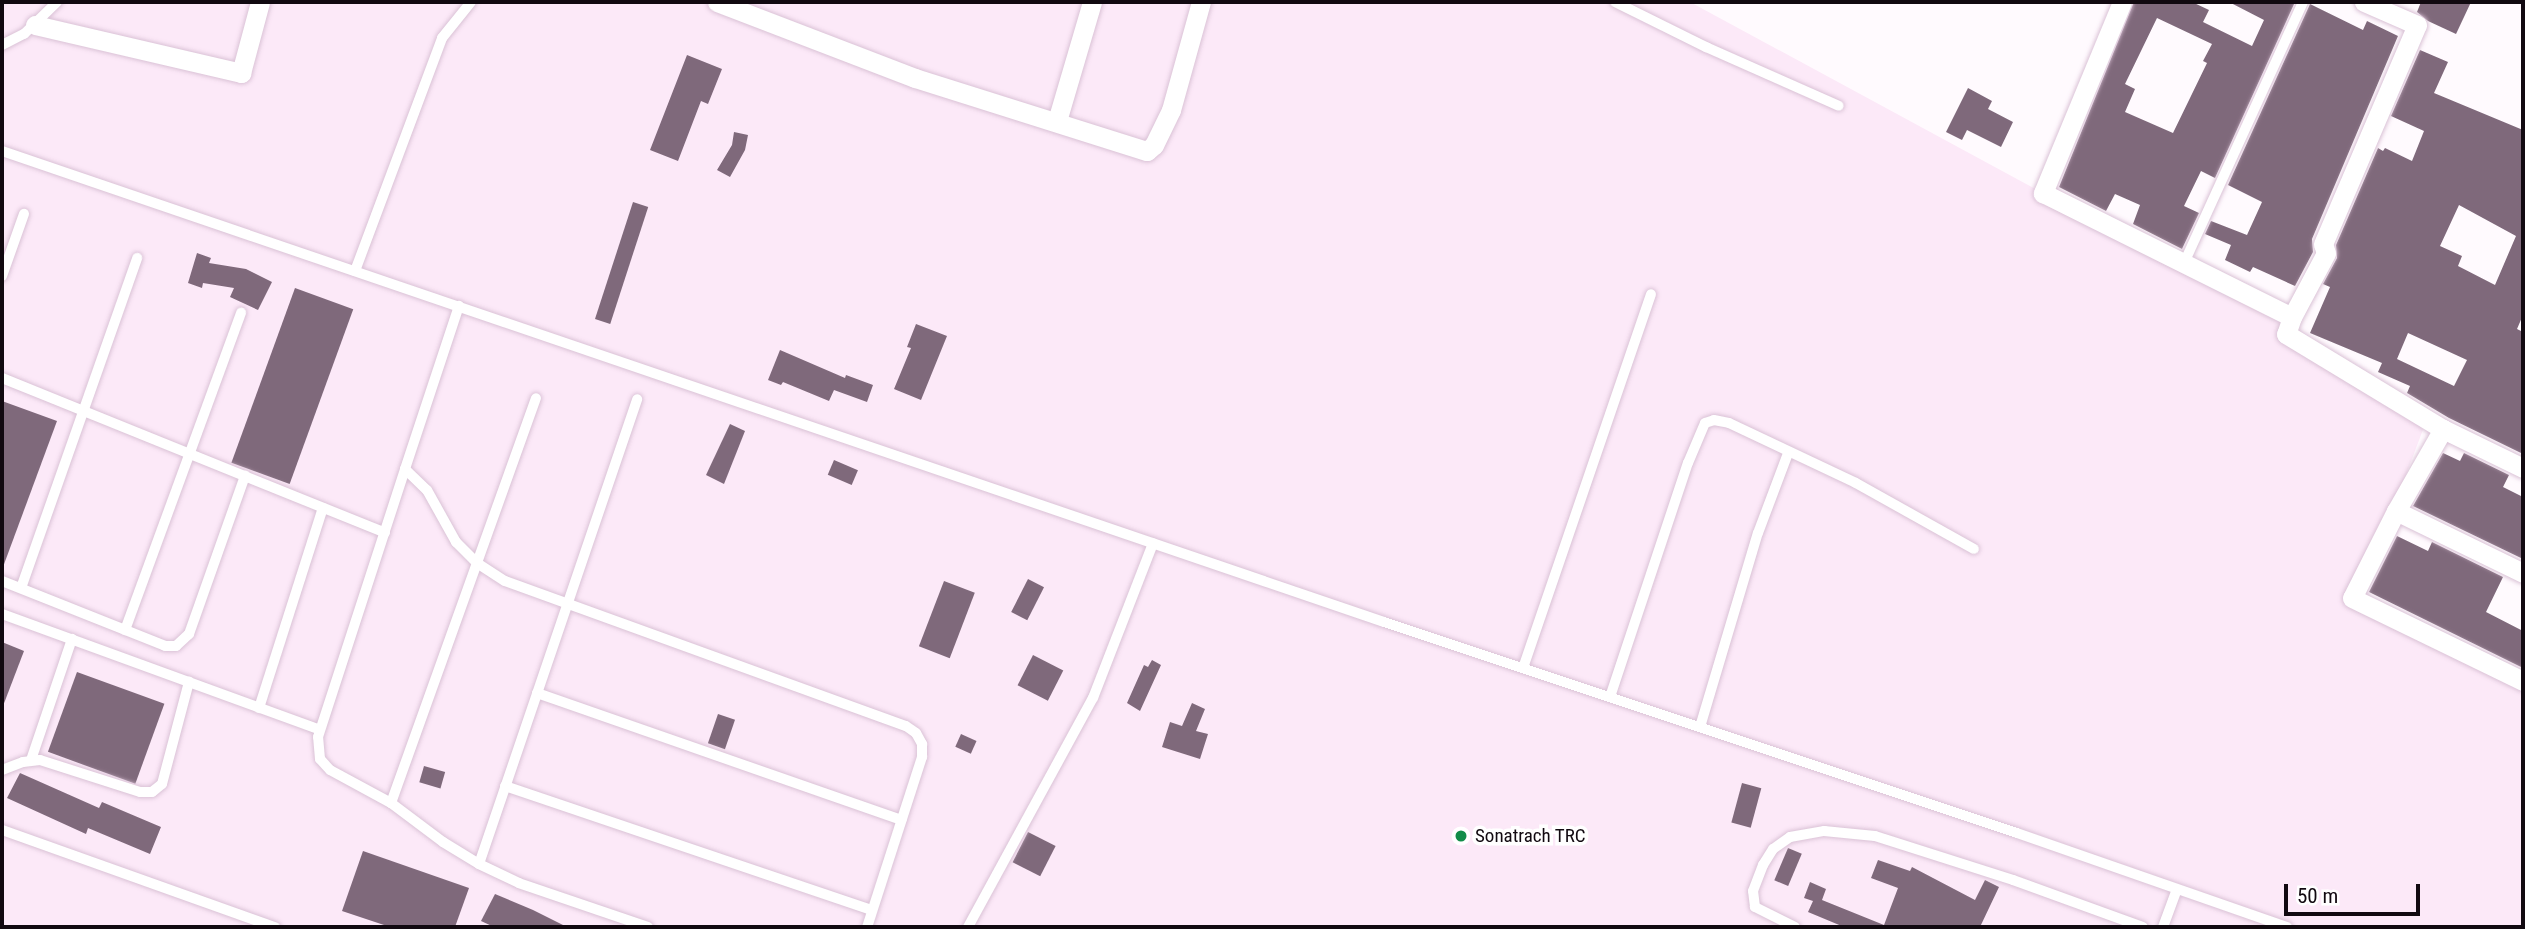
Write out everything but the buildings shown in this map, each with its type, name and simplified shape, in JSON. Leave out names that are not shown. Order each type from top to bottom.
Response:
[{"type":"street","points":[[35,25],[241,73],[260,2]]},
{"type":"street","points":[[718,2],[915,78],[1147,151],[1154,145],[1171,110],[1201,2]]},
{"type":"street","points":[[1057,121],[1092,2]]},
{"type":"street","points":[[2122,2],[2043,193],[2185,261],[2292,317]]},
{"type":"street","points":[[2364,2],[2417,25],[2323,244],[2326,253],[2292,317],[2286,334],[2443,429],[2523,468]]},
{"type":"street","points":[[2443,429],[2396,511],[2352,598],[2523,681]]},
{"type":"street","points":[[2396,511],[2523,573]]},
{"type":"lane","points":[[2,45],[35,25],[57,2]]},
{"type":"lane","points":[[355,271],[442,38],[471,2]]},
{"type":"lane","points":[[1615,2],[1706,47],[1839,106]]},
{"type":"lane","points":[[2185,261],[2303,2]]},
{"type":"lane","points":[[2,151],[2287,927]]},
{"type":"lane","points":[[2,276],[24,214]]},
{"type":"lane","points":[[21,588],[137,258]]},
{"type":"lane","points":[[1523,668],[1651,294]]},
{"type":"lane","points":[[459,306],[320,730],[317,752],[324,765],[391,803],[443,842],[479,864],[519,883],[648,927]]},
{"type":"lane","points":[[125,630],[241,313]]},
{"type":"lane","points":[[2,378],[385,533]]},
{"type":"lane","points":[[391,803],[536,398]]},
{"type":"lane","points":[[479,864],[637,400]]},
{"type":"lane","points":[[1610,697],[1688,463],[1706,423],[1714,420],[1729,423],[1787,453],[1856,483],[1974,549]]},
{"type":"lane","points":[[1699,727],[1758,533],[1787,453]]},
{"type":"lane","points":[[405,469],[427,490],[456,542],[477,563],[505,581],[911,729],[920,738],[923,751],[867,927]]},
{"type":"lane","points":[[2,581],[170,647],[186,639],[245,476]]},
{"type":"lane","points":[[259,708],[323,508]]},
{"type":"lane","points":[[968,927],[1093,698],[1153,543]]},
{"type":"lane","points":[[2,614],[320,730]]},
{"type":"lane","points":[[31,760],[72,639]]},
{"type":"lane","points":[[2,771],[31,760],[49,761],[139,792],[152,792],[162,784],[189,682]]},
{"type":"lane","points":[[537,693],[902,820]]},
{"type":"lane","points":[[505,786],[872,911]]},
{"type":"lane","points":[[2,830],[275,927]]},
{"type":"lane","points":[[1795,927],[1755,908],[1753,891],[1763,864],[1773,849],[1790,837],[1824,831],[1875,836],[2013,880],[2143,927]]},
{"type":"lane","points":[[2164,927],[2176,889]]},
{"type":"shaded area","points":[[2,2],[1690,2],[2043,193],[2292,317],[2286,334],[2427,419],[2393,509],[2346,599],[2523,684],[2523,927],[2,927]]},
{"type":"place","name":"Sonatrach TRC","points":[[1461,836]]}]
